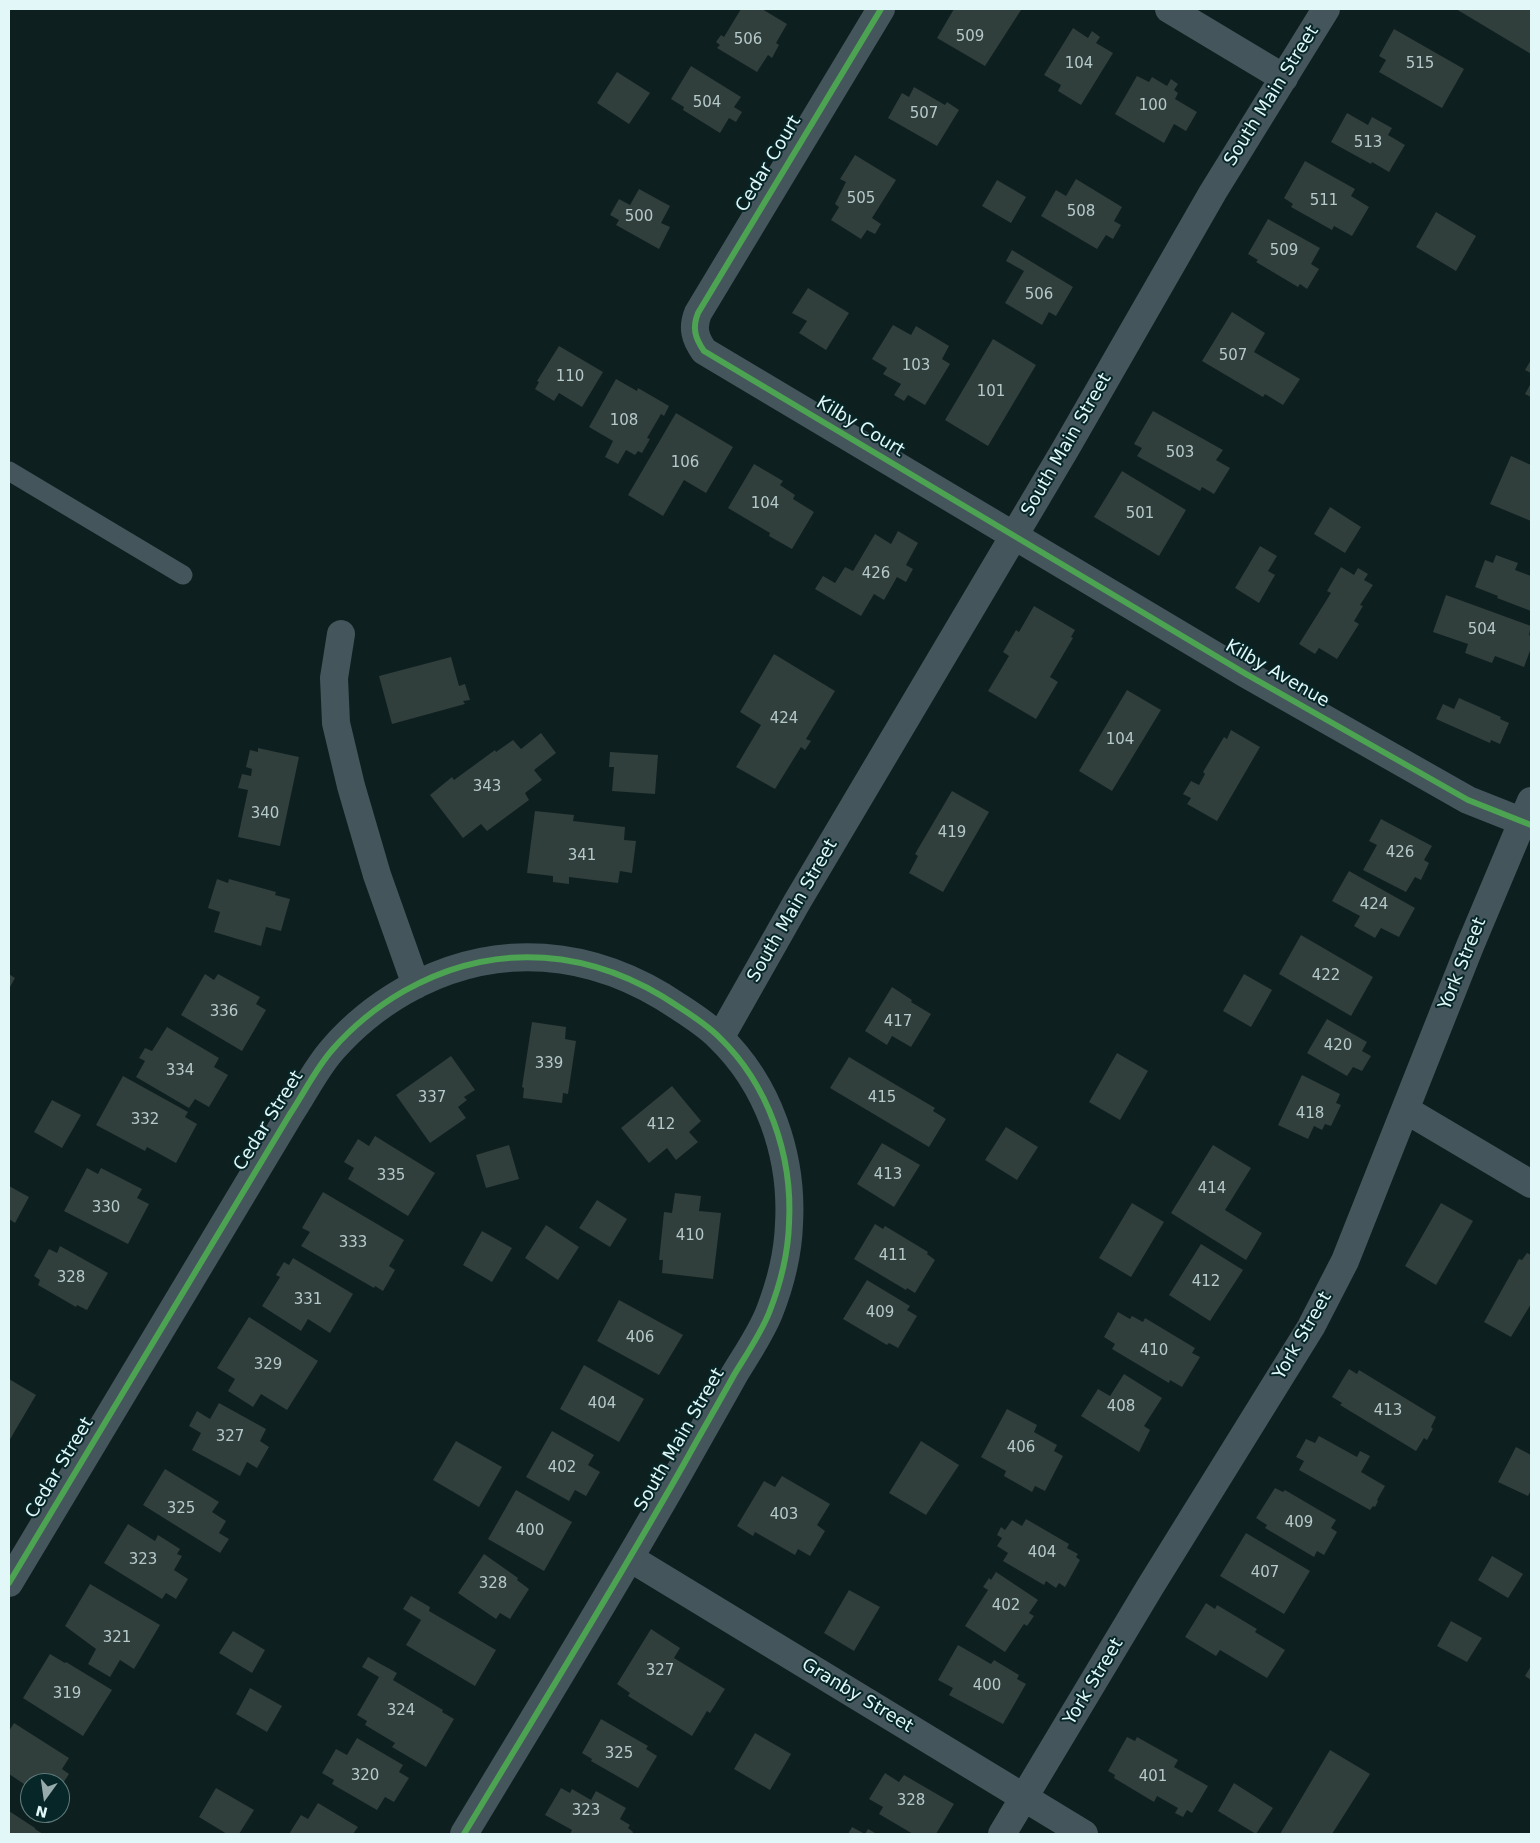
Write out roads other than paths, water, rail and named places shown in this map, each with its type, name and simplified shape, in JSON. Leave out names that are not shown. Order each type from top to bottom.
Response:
[{"type":"street","name":"Cedar Court","points":[[695,338],[694,322],[698,313],[881,9]]},
{"type":"street","points":[[1169,9],[1284,78]]},
{"type":"street","name":"South Main Street","points":[[464,1834],[630,1558],[768,1316],[783,1270],[790,1224],[788,1177],[781,1143],[767,1103],[744,1066],[720,1038],[797,902],[1066,448],[1213,192],[1326,9]]},
{"type":"street","name":"Kilby Court","points":[[695,338],[704,351],[1014,536]]},
{"type":"street","name":"Kilby Avenue","points":[[1014,536],[1246,674],[1459,795],[1528,816]]},
{"type":"street","points":[[341,634],[334,678],[336,723],[351,786],[377,875],[416,985]]},
{"type":"street","name":"York Street","points":[[1002,1834],[1150,1587],[1310,1327],[1345,1261],[1470,946],[1528,816]]},
{"type":"street","name":"Cedar Street","points":[[9,1583],[290,1114],[331,1051],[363,1018],[402,992],[460,968],[503,958],[539,957],[575,961],[621,975],[659,993],[702,1022],[720,1038]]},
{"type":"street","points":[[1406,1110],[1531,1184]]},
{"type":"street","name":"Granby Street","points":[[630,1558],[1084,1834]]},
{"type":"lane","points":[[9,471],[183,575]]}]
